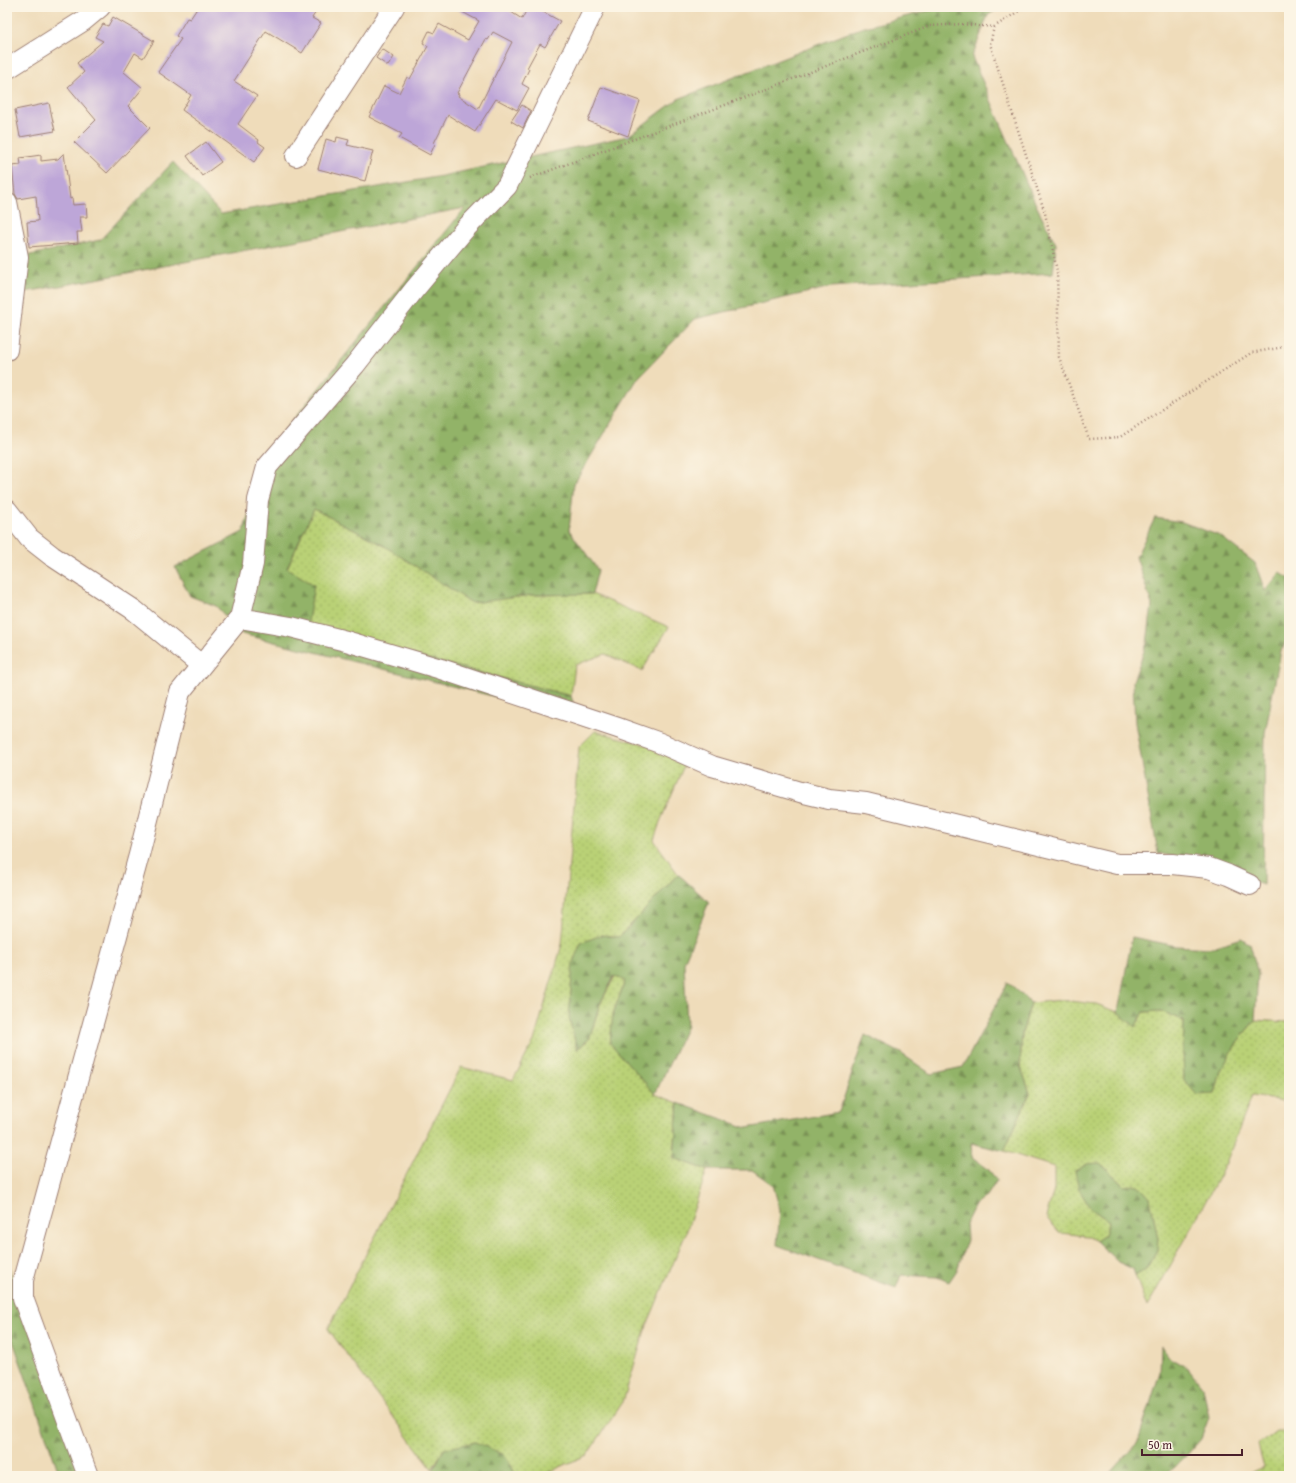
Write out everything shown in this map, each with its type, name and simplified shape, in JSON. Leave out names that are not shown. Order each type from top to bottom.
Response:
[{"type":"street","points":[[7,69],[83,21],[100,7]]},
{"type":"street","points":[[88,1476],[23,1298],[23,1280],[134,870],[180,692],[240,618],[253,564],[258,500],[267,467],[355,365],[414,290],[465,229],[507,186],[595,7]]},
{"type":"street","points":[[296,156],[386,10]]},
{"type":"street","points":[[7,202],[18,257],[7,350]]},
{"type":"street","points":[[7,510],[29,538],[52,556],[134,610],[202,665]]},
{"type":"street","points":[[240,618],[346,641],[441,669],[660,743],[712,766],[800,792],[829,799],[866,803],[1117,864],[1172,864],[1209,868],[1250,885]]},
{"type":"path","points":[[507,186],[725,105],[930,26],[961,24],[994,27],[1025,7]]},
{"type":"path","points":[[994,27],[990,44],[1045,213],[1057,271],[1058,358],[1089,439],[1120,437],[1251,353],[1289,346]]},
{"type":"green space","points":[[943,7],[1002,7],[988,15],[972,57],[1037,207],[1056,244],[1053,273],[831,287],[695,319],[638,378],[574,484],[569,530],[598,570],[592,594],[533,595],[472,603],[383,545],[314,509],[287,568],[314,585],[307,628],[571,696],[574,705],[565,714],[242,634],[216,606],[190,596],[175,567],[243,532],[270,448],[465,208],[7,295],[7,260],[100,240],[173,162],[221,214],[442,176],[628,136],[678,99],[861,28]]},
{"type":"green space","points":[[314,508],[383,545],[533,595],[592,594],[669,627],[642,671],[605,654],[575,665],[571,696],[306,628],[287,568]]},
{"type":"green space","points":[[1155,518],[1182,522],[1220,536],[1255,563],[1265,591],[1280,573],[1289,578],[1289,635],[1281,651],[1265,733],[1263,885],[1207,864],[1158,853],[1135,723],[1133,681],[1147,643],[1152,605],[1136,557]]},
{"type":"green space","points":[[595,731],[647,745],[685,763],[654,840],[678,874],[619,937],[601,935],[577,1049],[589,1039],[600,1004],[615,976],[625,981],[613,1014],[655,1094],[678,1103],[674,1158],[707,1170],[686,1233],[645,1330],[623,1402],[587,1455],[540,1476],[515,1476],[505,1455],[444,1449],[432,1469],[328,1329],[461,1067],[513,1080],[534,1041],[562,944],[579,747]]},
{"type":"green space","points":[[678,874],[709,902],[684,962],[687,1026],[655,1094],[610,1043],[613,1014],[625,981],[614,976],[600,1004],[589,1039],[577,1049],[569,1017],[573,962],[581,943],[601,935],[619,937]]},
{"type":"green space","points":[[1132,937],[1176,946],[1210,948],[1241,938],[1250,944],[1258,974],[1255,1020],[1238,1041],[1221,1070],[1215,1094],[1197,1095],[1184,1080],[1184,1021],[1161,1011],[1144,1012],[1135,1027],[1118,1012]]},
{"type":"green space","points":[[1008,982],[1031,1003],[1022,1033],[1020,1065],[1030,1093],[1004,1151],[971,1143],[972,1157],[988,1169],[997,1180],[987,1196],[975,1205],[966,1223],[967,1240],[957,1270],[949,1282],[937,1277],[901,1275],[896,1288],[777,1245],[780,1210],[773,1185],[752,1170],[707,1170],[674,1158],[678,1103],[747,1128],[839,1112],[865,1035],[899,1052],[931,1074],[963,1067]]},
{"type":"green space","points":[[1061,1000],[1096,1004],[1118,1012],[1135,1027],[1144,1012],[1161,1011],[1184,1021],[1183,1053],[1215,1094],[1221,1070],[1238,1041],[1255,1020],[1289,1022],[1289,1102],[1252,1096],[1226,1163],[1147,1307],[1135,1275],[1146,1269],[1157,1250],[1125,1186],[1100,1163],[1090,1208],[1109,1221],[1105,1235],[1096,1241],[1087,1236],[1060,1233],[1046,1217],[1054,1189],[1054,1167],[1004,1151],[1030,1093],[1020,1065],[1022,1033],[1031,1003]]},
{"type":"green space","points":[[1100,1163],[1125,1186],[1134,1184],[1142,1189],[1150,1198],[1158,1239],[1157,1250],[1146,1269],[1135,1275],[1133,1269],[1118,1262],[1096,1241],[1105,1235],[1109,1221],[1090,1208],[1079,1189],[1075,1171],[1087,1164]]},
{"type":"green space","points":[[7,1263],[82,1476],[60,1476],[7,1324]]},
{"type":"green space","points":[[1161,1346],[1170,1358],[1189,1369],[1203,1387],[1209,1417],[1201,1439],[1184,1458],[1164,1476],[1107,1476],[1138,1442],[1160,1372]]},
{"type":"green space","points":[[1276,1431],[1289,1431],[1289,1476],[1243,1476],[1264,1467],[1258,1445]]},
{"type":"green space","points":[[475,1442],[505,1455],[515,1476],[430,1476],[444,1449]]},
{"type":"building","points":[[198,7],[294,7],[302,11],[304,7],[308,7],[316,12],[312,18],[321,23],[302,53],[266,31],[234,81],[257,96],[238,124],[259,140],[258,142],[265,147],[254,162],[182,110],[191,95],[158,72],[181,39],[176,36],[187,18],[190,19]]},
{"type":"building","points":[[453,7],[503,7],[522,19],[528,7],[534,7],[560,21],[545,47],[540,44],[527,68],[529,69],[522,84],[529,88],[517,110],[496,99],[475,132],[448,115],[434,143],[435,144],[430,155],[399,138],[402,134],[369,117],[384,86],[399,93],[407,77],[410,79],[428,46],[423,43],[429,31],[434,33],[439,24],[468,40],[479,21]],"holes":[[[493,32],[512,42],[478,109],[458,96],[459,94],[457,93],[486,39],[488,40]]]},
{"type":"building","points":[[113,17],[154,41],[143,58],[135,53],[124,72],[143,88],[128,106],[150,128],[107,173],[74,142],[96,120],[68,87],[84,72],[77,63],[103,41],[95,37],[103,24],[108,26]]},
{"type":"building","points":[[382,49],[394,57],[388,66],[376,58]]},
{"type":"building","points":[[601,87],[640,101],[628,136],[588,121]]},
{"type":"building","points":[[49,103],[55,131],[20,137],[15,110]]},
{"type":"building","points":[[522,105],[531,111],[523,128],[511,121]]},
{"type":"building","points":[[337,137],[349,140],[347,145],[373,151],[365,181],[318,169],[326,139],[336,142]]},
{"type":"building","points":[[206,142],[221,162],[202,176],[187,156]]},
{"type":"building","points":[[64,153],[70,199],[72,198],[73,205],[86,204],[87,217],[80,217],[82,232],[77,232],[78,243],[29,247],[27,222],[38,221],[36,196],[18,199],[15,194],[12,166],[21,165],[20,158],[41,155],[41,161],[58,159]]}]
